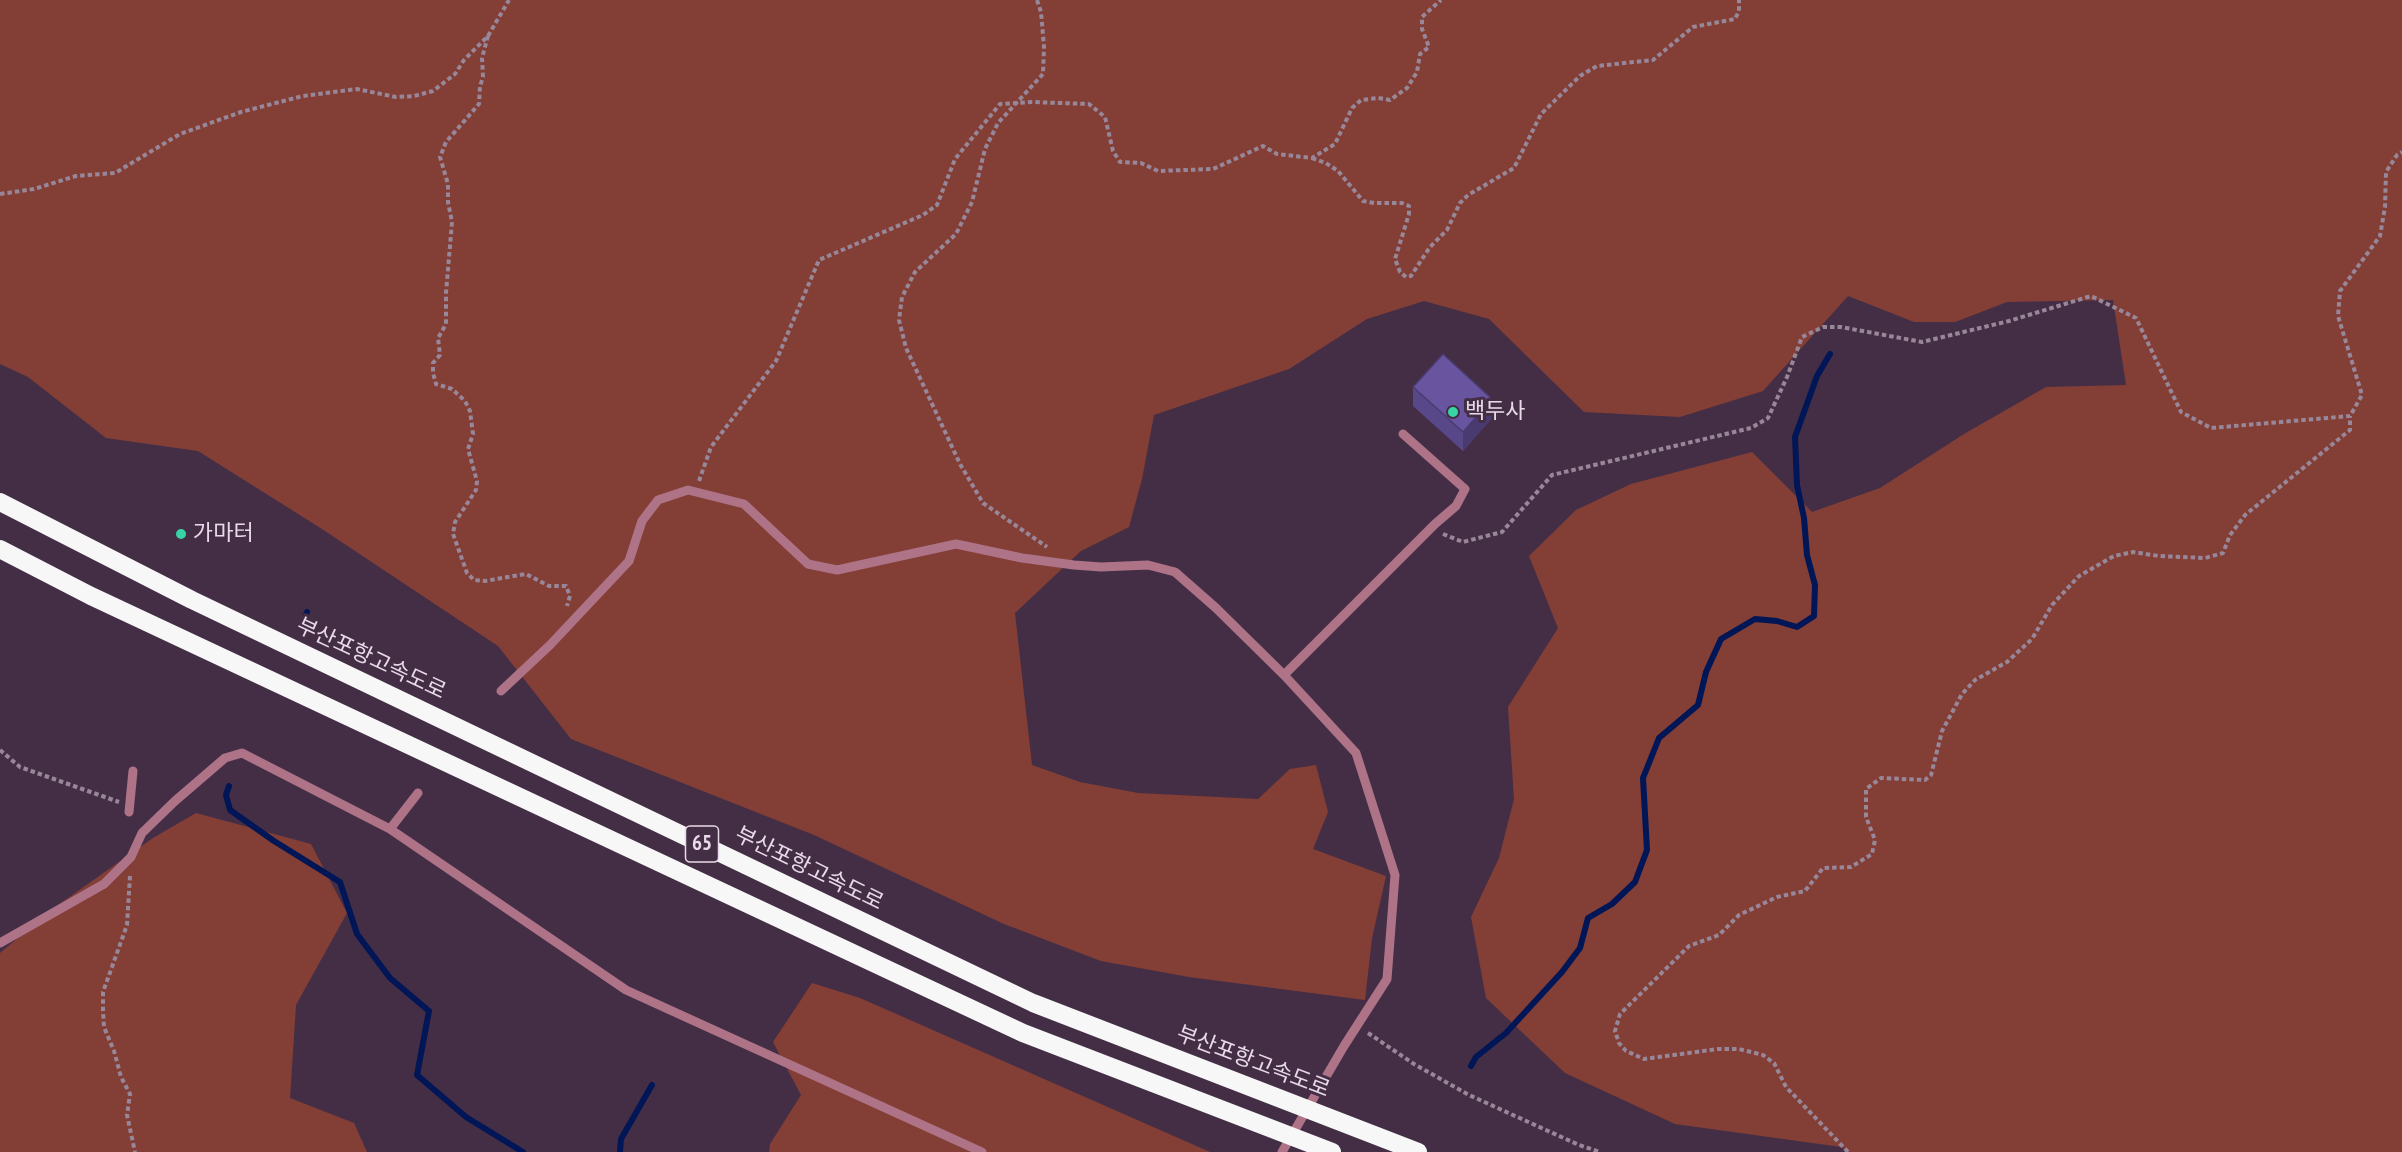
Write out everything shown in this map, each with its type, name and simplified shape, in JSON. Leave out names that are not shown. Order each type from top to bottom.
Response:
[{"type":"highway","name":"부산포항고속도로","points":[[0,502],[203,605],[1033,1004],[1418,1152]]},
{"type":"highway","name":"65","points":[[0,549],[91,596],[1023,1033],[1332,1152]]},
{"type":"lane","points":[[1284,675],[1430,529],[1456,506],[1465,489],[1403,434]]},
{"type":"lane","points":[[501,691],[550,645],[629,561],[642,520],[658,500],[688,490],[744,504],[808,564],[837,570],[956,544],[1022,558],[1074,565],[1101,567],[1148,564],[1174,572],[1216,608],[1284,675],[1356,753],[1395,875],[1387,979],[1344,1046],[1282,1152]]},
{"type":"lane","points":[[0,943],[104,884],[131,857],[141,833],[225,758],[242,753],[390,829],[626,990],[982,1152]]},
{"type":"lane","points":[[129,812],[133,771]]},
{"type":"lane","points":[[390,829],[418,793]]},
{"type":"path","points":[[0,194],[33,189],[76,176],[116,173],[180,134],[241,112],[303,96],[357,89],[396,96],[414,96],[433,91],[455,74],[464,60],[488,36],[509,0]]},
{"type":"path","points":[[1037,0],[1041,12],[1044,47],[1043,74],[998,123],[985,149],[972,202],[956,234],[915,272],[902,297],[899,320],[906,348],[960,464],[983,503],[1074,565]]},
{"type":"path","points":[[1312,158],[1335,144],[1352,108],[1361,100],[1378,98],[1390,100],[1407,88],[1417,72],[1420,54],[1429,47],[1422,29],[1422,17],[1441,0]]},
{"type":"path","points":[[695,492],[711,447],[776,361],[819,260],[922,215],[937,205],[955,159],[1000,104],[1018,102],[1089,104],[1105,117],[1113,151],[1120,162],[1141,163],[1158,171],[1213,168],[1263,146],[1277,154],[1312,158],[1326,163],[1338,171],[1363,201],[1402,203],[1409,207],[1409,214],[1395,259],[1400,272],[1406,277],[1411,276],[1430,247],[1447,230],[1460,203],[1468,195],[1514,168],[1541,114],[1580,76],[1597,66],[1653,60],[1693,27],[1735,19],[1739,12],[1739,0]]},
{"type":"path","points":[[488,36],[483,58],[479,104],[446,141],[440,157],[448,184],[448,202],[452,222],[446,292],[446,324],[438,338],[440,355],[433,363],[433,373],[436,384],[452,388],[470,411],[473,434],[468,449],[477,481],[476,490],[455,522],[453,534],[467,573],[474,580],[526,574],[549,586],[566,586],[570,596],[566,610]]},
{"type":"path","points":[[1848,1152],[1786,1087],[1774,1063],[1763,1055],[1739,1049],[1718,1049],[1644,1059],[1626,1051],[1619,1043],[1615,1031],[1620,1014],[1689,946],[1719,935],[1739,915],[1777,897],[1805,891],[1823,868],[1851,867],[1872,854],[1875,840],[1866,817],[1866,789],[1881,778],[1925,780],[1931,775],[1942,731],[1962,694],[1975,681],[2007,662],[2032,639],[2052,605],[2079,576],[2114,556],[2133,552],[2159,556],[2205,558],[2223,553],[2230,535],[2245,515],[2350,430],[2350,416],[2362,395],[2338,316],[2340,291],[2380,236],[2385,207],[2386,172],[2397,155],[2402,152]]},
{"type":"path","points":[[1430,529],[1463,542],[1502,532],[1552,475],[1751,428],[1768,418],[1802,338],[1823,327],[1841,327],[1923,342],[2009,321],[2091,296],[2136,318],[2181,412],[2211,428],[2350,416]]},
{"type":"path","points":[[0,750],[20,767],[119,802],[129,812]]},
{"type":"path","points":[[131,857],[127,925],[103,992],[103,1011],[104,1027],[114,1051],[120,1077],[130,1094],[127,1115],[135,1152]]},
{"type":"path","points":[[1358,1026],[1414,1064],[1469,1095],[1578,1145],[1600,1152]]},
{"type":"shaded area","points":[[0,0],[2402,0],[2402,1152],[1848,1152],[1841,1147],[1675,1124],[1565,1073],[1486,998],[1471,917],[1499,858],[1514,799],[1508,707],[1558,628],[1529,556],[1576,510],[1631,484],[1752,452],[1812,512],[1880,488],[1964,434],[2046,387],[2126,385],[2113,300],[2007,302],[1955,322],[1914,322],[1848,296],[1763,391],[1680,417],[1584,412],[1489,319],[1424,301],[1367,319],[1289,369],[1154,415],[1142,479],[1129,527],[1081,551],[1015,613],[1032,765],[1080,782],[1138,793],[1258,799],[1290,769],[1316,765],[1328,812],[1313,849],[1386,876],[1372,938],[1365,1000],[1189,977],[1101,961],[1004,924],[814,835],[571,739],[498,646],[322,529],[198,451],[106,438],[28,377],[0,364]]},
{"type":"shaded area","points":[[196,813],[311,844],[347,913],[296,1005],[290,1098],[354,1123],[367,1152],[0,1152],[0,953],[51,910],[153,838]]},
{"type":"shaded area","points":[[812,983],[860,998],[1210,1152],[769,1152],[770,1144],[801,1095],[773,1042]]},
{"type":"building","points":[[1443,354],[1492,399],[1463,432],[1413,387]]},
{"type":"waterway","points":[[1471,1066],[1476,1057],[1506,1033],[1562,972],[1580,948],[1588,918],[1612,904],[1635,882],[1647,850],[1643,778],[1659,738],[1698,705],[1706,672],[1721,639],[1755,619],[1777,621],[1797,627],[1814,616],[1815,585],[1807,555],[1804,518],[1797,485],[1795,437],[1817,376],[1830,354]]},
{"type":"waterway","points":[[302,625],[307,612]]},
{"type":"waterway","points":[[229,786],[226,795],[230,810],[274,841],[340,882],[357,934],[390,978],[429,1011],[417,1075],[466,1117],[523,1152]]},
{"type":"waterway","points":[[620,1152],[621,1139],[652,1085]]},
{"type":"place","name":"백두사","points":[[1453,412]]},
{"type":"place","name":"가마터","points":[[181,534]]}]
